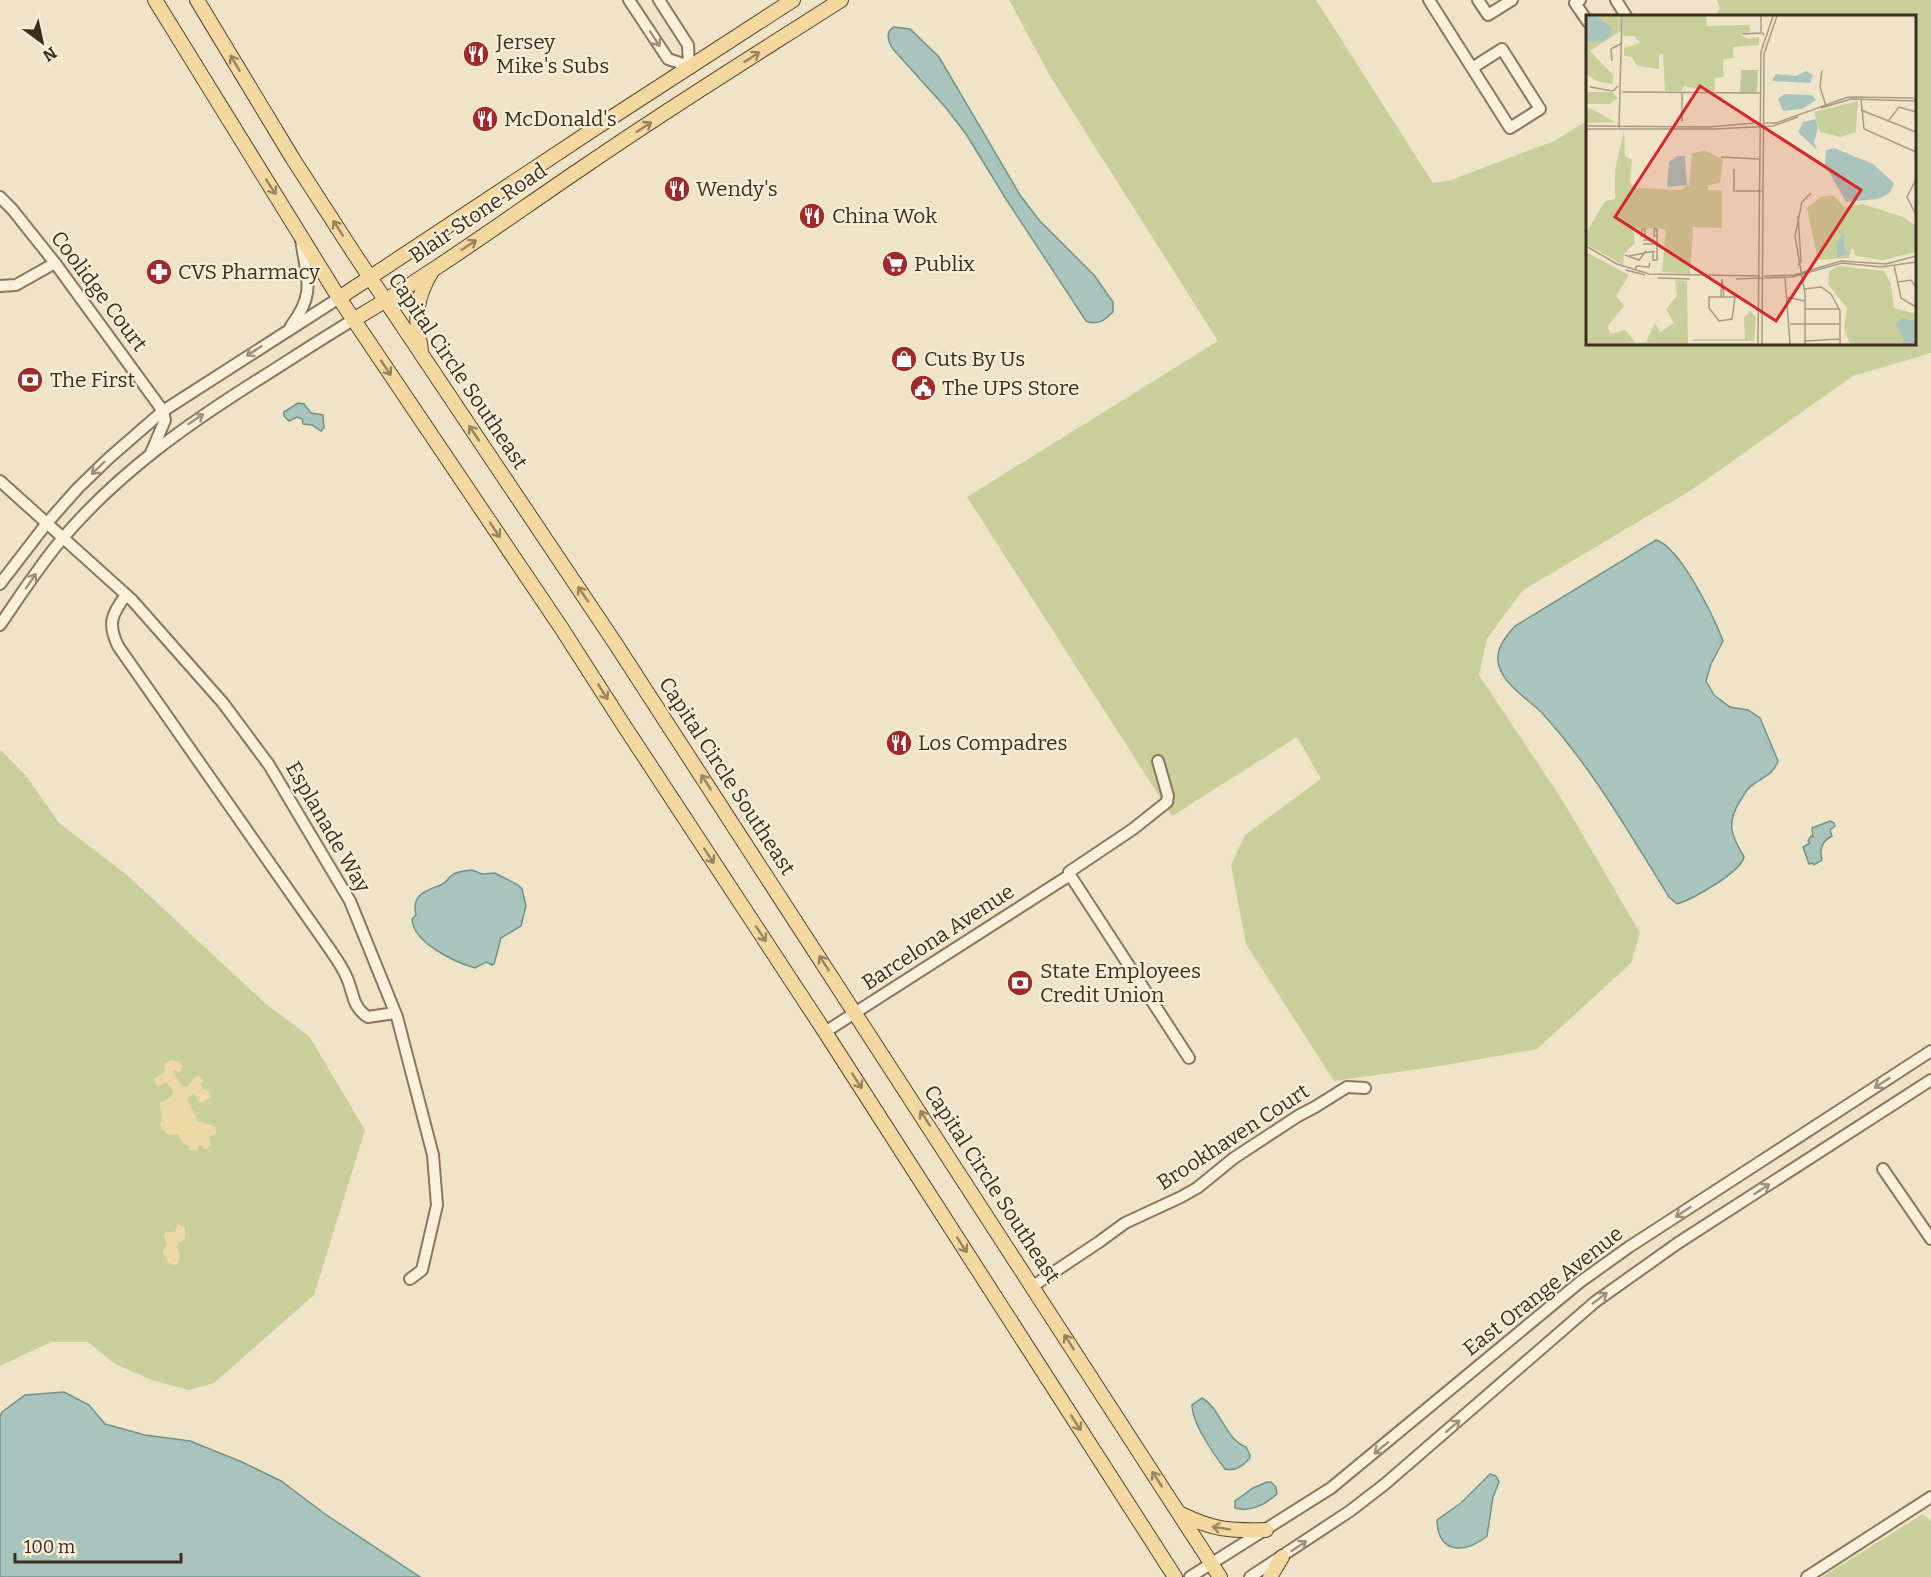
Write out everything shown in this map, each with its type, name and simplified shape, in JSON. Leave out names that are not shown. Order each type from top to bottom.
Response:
[{"type":"main road","points":[[155,0],[353,320],[556,619],[825,1032],[1175,1577]]},
{"type":"main road","name":"Capital Circle Southeast","points":[[197,0],[293,159],[385,301],[615,643],[1220,1577]]},
{"type":"main road","name":"Blair Stone Road","points":[[339,298],[689,66],[793,0]]},
{"type":"main road","name":"Blair Stone Road","points":[[353,320],[433,269],[587,164],[841,0]]},
{"type":"main road","points":[[689,66],[703,89]]},
{"type":"main road","points":[[422,356],[416,322],[424,285],[433,269]]},
{"type":"main road","points":[[1179,1513],[1216,1528],[1239,1531],[1266,1530]]},
{"type":"main road","points":[[1270,1577],[1282,1557]]},
{"type":"street","points":[[629,0],[668,60],[689,66],[688,45],[659,0]]},
{"type":"street","points":[[1429,0],[1472,68],[1510,128],[1540,109],[1502,49],[1472,68]]},
{"type":"street","points":[[1478,0],[1488,15],[1512,0]]},
{"type":"street","points":[[1580,0],[1575,3],[1586,20]]},
{"type":"street","points":[[1616,0],[1625,15]]},
{"type":"street","name":"Coolidge Court","points":[[0,197],[56,263],[164,411]]},
{"type":"street","points":[[287,331],[299,316],[308,294],[300,233]]},
{"type":"street","points":[[0,286],[16,285],[56,263]]},
{"type":"street","name":"Blair Stone Road","points":[[0,584],[47,523],[78,488],[164,411],[339,298]]},
{"type":"street","name":"Blair Stone Road","points":[[0,625],[63,538],[102,497],[150,455],[202,416],[353,320]]},
{"type":"street","points":[[150,455],[165,420],[164,411]]},
{"type":"street","name":"Esplanade Way","points":[[0,481],[126,595],[223,703],[269,765],[350,901],[395,1013],[433,1155],[437,1205],[422,1270],[410,1279]]},
{"type":"street","points":[[126,595],[112,619],[113,635],[118,646],[329,948],[348,979],[354,1004],[360,1012],[368,1017],[395,1013]]},
{"type":"street","name":"Barcelona Avenue","points":[[825,1032],[1070,874],[1167,802],[1168,796],[1157,765],[1158,761]]},
{"type":"street","points":[[1070,874],[1189,1058]]},
{"type":"street","name":"East Orange Avenue","points":[[1190,1577],[1330,1488],[1580,1282],[1629,1247],[1931,1051]]},
{"type":"street","name":"East Orange Avenue","points":[[1250,1577],[1350,1511],[1385,1484],[1595,1302],[1678,1244],[1931,1080]]},
{"type":"street","name":"Brookhaven Court","points":[[1033,1286],[1125,1223],[1197,1188],[1234,1158],[1298,1116],[1347,1087],[1365,1088]]},
{"type":"street","points":[[1882,1169],[1931,1239]]},
{"type":"street","points":[[1807,1577],[1931,1497]]},
{"type":"green space","points":[[1009,0],[1316,0],[1433,183],[1451,180],[1554,141],[1586,122],[1586,345],[1916,345],[1916,15],[1716,15],[1720,8],[1717,0],[1931,0],[1931,353],[1853,376],[1693,489],[1522,591],[1487,639],[1479,675],[1563,801],[1640,933],[1631,963],[1537,1049],[1334,1081],[1246,944],[1231,865],[1245,835],[1321,779],[1297,737],[1172,816],[967,497],[1218,341],[1050,76]]},
{"type":"green space","points":[[0,751],[27,777],[59,823],[127,875],[266,1004],[309,1036],[365,1130],[314,1295],[214,1383],[189,1390],[152,1380],[115,1364],[88,1342],[51,1342],[0,1366]]},
{"type":"green space","points":[[1923,1514],[1931,1521],[1931,1577],[1822,1577]]},
{"type":"sand","points":[[172,1060],[180,1062],[183,1066],[180,1072],[174,1070],[173,1073],[182,1086],[187,1087],[198,1076],[204,1081],[201,1084],[202,1088],[209,1092],[211,1098],[202,1103],[194,1093],[187,1099],[198,1121],[216,1127],[216,1133],[209,1137],[211,1144],[207,1149],[200,1144],[197,1151],[190,1150],[178,1134],[169,1135],[160,1126],[162,1118],[160,1103],[171,1098],[173,1090],[166,1082],[156,1085],[154,1079],[164,1073],[165,1063]]},
{"type":"sand","points":[[178,1224],[185,1228],[185,1238],[178,1242],[177,1248],[180,1256],[177,1264],[173,1265],[168,1263],[163,1254],[167,1245],[164,1236],[166,1232],[175,1232]]},
{"type":"water","points":[[894,27],[910,29],[939,57],[1020,195],[1039,220],[1094,275],[1113,302],[1113,312],[1107,317],[1097,322],[1086,321],[966,134],[893,49],[888,37],[889,31]]},
{"type":"water","points":[[298,403],[304,404],[311,413],[323,415],[324,428],[321,431],[312,425],[303,424],[302,419],[297,417],[289,421],[284,416],[284,412]]},
{"type":"water","points":[[1656,540],[1675,555],[1695,584],[1723,641],[1711,664],[1706,681],[1714,695],[1730,707],[1748,710],[1760,718],[1778,761],[1769,774],[1747,790],[1733,816],[1733,836],[1744,857],[1741,863],[1726,877],[1694,897],[1677,904],[1669,897],[1610,802],[1578,756],[1542,713],[1506,680],[1498,660],[1501,644],[1515,626]]},
{"type":"water","points":[[1830,821],[1835,826],[1830,830],[1832,836],[1822,846],[1822,860],[1814,865],[1809,864],[1803,847],[1810,843],[1808,841],[1811,836],[1813,837],[1812,828]]},
{"type":"water","points":[[472,870],[482,874],[495,873],[518,885],[522,889],[526,906],[521,926],[501,938],[494,964],[486,962],[475,968],[447,956],[427,943],[414,928],[412,919],[416,915],[416,902],[421,894],[443,884],[454,874]]},
{"type":"water","points":[[64,1392],[89,1405],[105,1424],[145,1435],[190,1441],[281,1481],[325,1514],[420,1577],[0,1577],[0,1417],[2,1412],[25,1395]]},
{"type":"water","points":[[1202,1398],[1214,1409],[1233,1438],[1246,1447],[1250,1458],[1239,1467],[1232,1470],[1225,1469],[1200,1429],[1192,1405]]},
{"type":"water","points":[[1490,1474],[1496,1476],[1499,1482],[1493,1497],[1487,1536],[1479,1542],[1462,1548],[1447,1545],[1442,1539],[1437,1520],[1461,1503]]},
{"type":"water","points":[[1271,1482],[1276,1487],[1277,1494],[1273,1498],[1252,1508],[1235,1508],[1235,1501],[1253,1488]]},
{"type":"place","name":"Jersey Mike's Subs","points":[[476,54]]},
{"type":"place","name":"McDonald's","points":[[485,119]]},
{"type":"place","name":"Wendy's","points":[[677,189]]},
{"type":"place","name":"China Wok","points":[[812,216]]},
{"type":"place","name":"Publix","points":[[895,264]]},
{"type":"place","name":"CVS Pharmacy","points":[[159,272]]},
{"type":"place","name":"Cuts By Us","points":[[904,359]]},
{"type":"place","name":"The First","points":[[30,380]]},
{"type":"place","name":"The UPS Store","points":[[923,388]]},
{"type":"place","name":"Los Compadres","points":[[899,743]]},
{"type":"place","name":"State Employees Credit Union","points":[[1020,983]]}]
